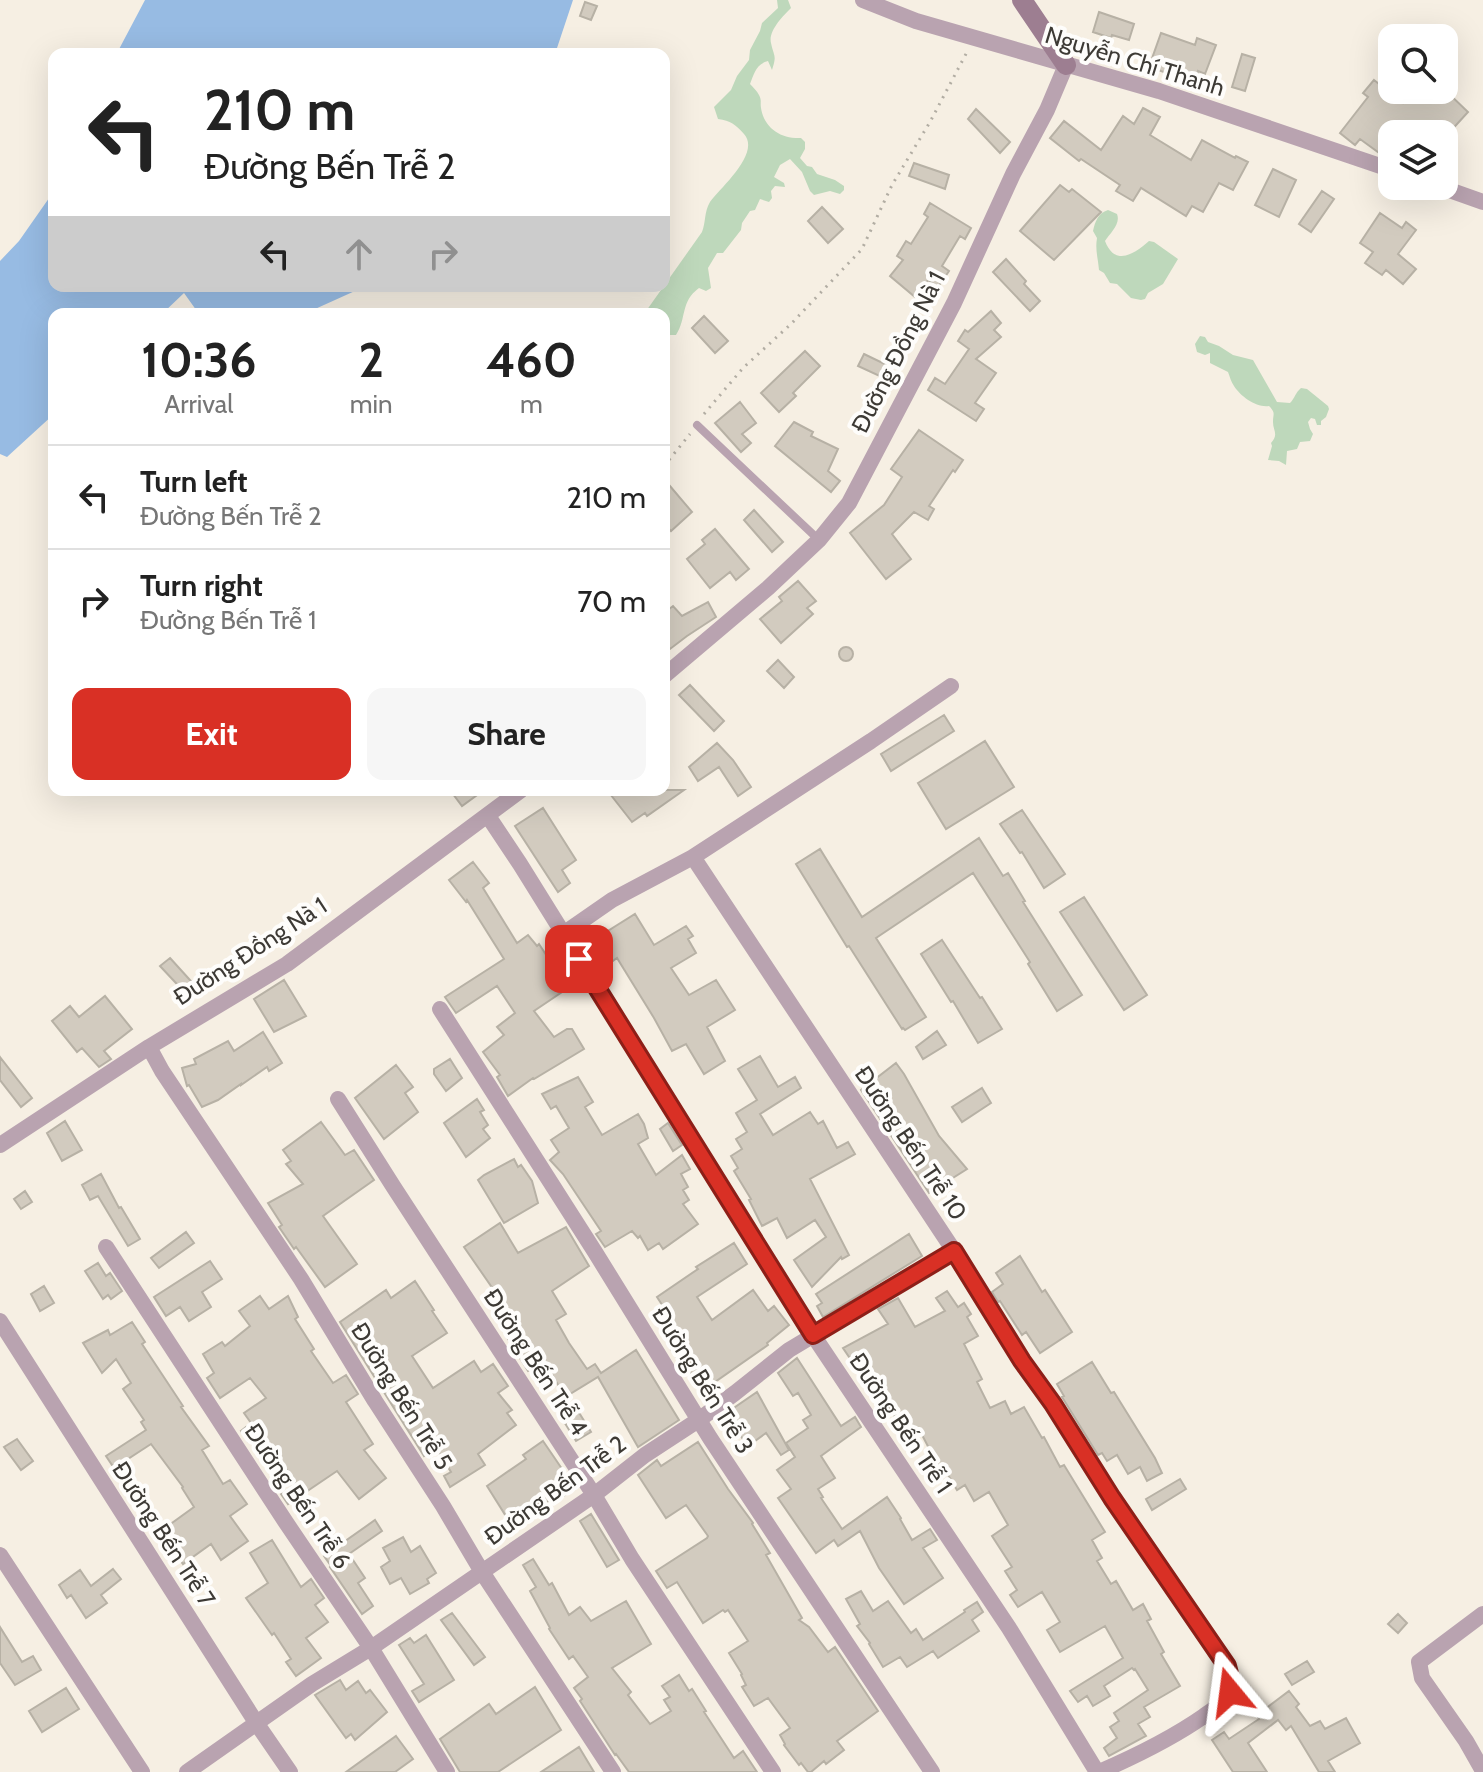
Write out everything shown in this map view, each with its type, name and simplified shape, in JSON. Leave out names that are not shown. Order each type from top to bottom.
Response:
[{"type":"street","name":"Nguyễn Chí Thanh","points":[[863,0],[916,21],[1159,91],[1378,165]]},
{"type":"street","points":[[1022,0],[1066,65]]},
{"type":"street","name":"Đường Đồng Nà 1","points":[[670,671],[768,588],[819,540],[849,503],[954,303],[1066,65]]},
{"type":"street","points":[[1458,193],[1483,202]]},
{"type":"street","points":[[563,934],[612,900],[693,857],[951,686]]},
{"type":"street","name":"Đường Đồng Nà 1","points":[[0,1145],[149,1047],[287,964],[513,796]]},
{"type":"street","name":"Đường Bến Trễ 1","points":[[488,816],[813,1335],[1009,1628],[1098,1772]]},
{"type":"street","name":"Đường Bến Trễ 10","points":[[693,857],[954,1251],[1112,1498],[1227,1666],[1230,1692],[1217,1707],[1159,1744],[1098,1772]]},
{"type":"street","name":"Đường Bến Trễ 3","points":[[440,1009],[710,1438],[932,1772]]},
{"type":"street","name":"Đường Bến Trễ 5","points":[[149,1047],[301,1279],[482,1572],[613,1772]]},
{"type":"street","name":"Đường Bến Trễ 4","points":[[338,1099],[594,1495],[632,1559],[773,1772]]},
{"type":"street","name":"Đường Bến Trễ 6","points":[[106,1247],[371,1648],[447,1772]]},
{"type":"street","name":"Đường Bến Trễ 2","points":[[187,1772],[312,1684],[371,1648],[594,1495],[789,1350],[954,1251]]},
{"type":"street","name":"Đường Bến Trễ 7","points":[[0,1321],[290,1772]]},
{"type":"street","points":[[0,1555],[142,1772]]},
{"type":"street","points":[[1483,1614],[1419,1662],[1422,1678],[1483,1771]]},
{"type":"lane","points":[[697,425],[819,540]]},
{"type":"path","points":[[670,459],[710,405],[743,368],[791,324],[862,249],[892,185],[930,122],[974,38]]},
{"type":"green space","points":[[777,0],[788,0],[791,8],[772,34],[775,59],[772,70],[768,61],[761,64],[750,84],[759,95],[763,115],[770,127],[780,134],[801,138],[805,149],[800,158],[817,174],[844,186],[844,190],[840,194],[830,191],[814,195],[802,172],[790,159],[780,165],[774,177],[785,187],[775,186],[769,202],[760,199],[723,253],[717,253],[708,268],[711,288],[706,291],[699,288],[693,293],[676,335],[670,335],[670,308],[648,308],[660,292],[670,292],[670,277],[702,232],[710,202],[744,160],[747,151],[748,142],[744,134],[732,124],[718,119],[714,107],[731,90],[749,60],[762,23],[778,8]]},
{"type":"green space","points":[[1108,210],[1117,214],[1118,218],[1105,241],[1114,254],[1131,254],[1149,241],[1178,259],[1163,284],[1148,293],[1145,299],[1131,298],[1117,284],[1110,283],[1099,270],[1097,238],[1093,231],[1099,216]]},
{"type":"green space","points":[[1200,336],[1233,355],[1253,360],[1277,402],[1290,403],[1301,388],[1307,389],[1328,406],[1321,425],[1311,418],[1308,422],[1313,434],[1310,441],[1300,442],[1297,449],[1287,451],[1286,465],[1268,460],[1275,435],[1273,410],[1241,394],[1228,372],[1210,363],[1210,353],[1197,352],[1195,344]]},
{"type":"water","points":[[145,0],[573,0],[557,48],[120,48]]},
{"type":"water","points":[[48,200],[48,292],[353,292],[317,308],[195,308],[184,293],[168,308],[48,308],[48,419],[7,457],[0,454],[0,261],[19,241]]},
{"type":"building","points":[[585,2],[597,6],[591,20],[580,16]]},
{"type":"building","points":[[1099,12],[1134,24],[1129,40],[1093,32]]},
{"type":"building","points":[[1161,33],[1195,45],[1197,38],[1216,45],[1205,74],[1198,71],[1197,76],[1183,71],[1181,78],[1149,67]]},
{"type":"building","points":[[1242,54],[1255,58],[1245,91],[1232,87]]},
{"type":"building","points":[[1374,80],[1378,83],[1378,104],[1458,102],[1468,112],[1458,123],[1458,120],[1378,120],[1378,152],[1360,139],[1355,145],[1340,133],[1368,97],[1363,93]]},
{"type":"building","points":[[1143,108],[1160,117],[1150,135],[1191,160],[1202,140],[1248,162],[1233,190],[1219,183],[1203,212],[1192,206],[1186,216],[1141,188],[1133,201],[1116,191],[1120,185],[1081,159],[1079,161],[1050,138],[1064,121],[1101,150],[1123,116],[1134,124]]},
{"type":"building","points":[[976,109],[1010,142],[1000,153],[968,119]]},
{"type":"building","points":[[914,163],[949,175],[945,189],[909,176]]},
{"type":"building","points":[[1273,169],[1296,180],[1279,217],[1255,205]]},
{"type":"building","points":[[1060,185],[1069,192],[1072,189],[1101,212],[1054,260],[1020,231]]},
{"type":"building","points":[[1322,191],[1334,199],[1311,232],[1299,224]]},
{"type":"building","points":[[930,203],[971,228],[965,239],[960,236],[942,266],[949,271],[938,287],[928,280],[915,297],[890,276],[903,260],[897,256],[906,241],[911,244],[928,217],[924,214]]},
{"type":"building","points":[[822,207],[843,229],[828,243],[808,221]]},
{"type":"building","points":[[1380,213],[1402,228],[1406,222],[1416,230],[1398,254],[1416,269],[1403,284],[1386,270],[1382,275],[1365,263],[1373,252],[1360,243]]},
{"type":"building","points":[[1006,259],[1040,301],[1030,311],[993,272]]},
{"type":"building","points":[[991,311],[1001,323],[994,330],[1001,337],[976,359],[996,373],[975,403],[984,409],[976,421],[928,390],[935,378],[945,384],[969,349],[958,341],[965,330],[968,332]]},
{"type":"building","points":[[704,316],[728,341],[715,353],[692,328]]},
{"type":"building","points":[[805,351],[820,366],[779,412],[761,393]]},
{"type":"building","points":[[864,354],[891,367],[886,379],[858,366]]},
{"type":"building","points":[[740,402],[756,423],[742,434],[751,443],[741,452],[715,423]]},
{"type":"building","points":[[794,422],[813,432],[811,436],[838,449],[828,471],[840,481],[831,492],[775,446]]},
{"type":"building","points":[[919,430],[963,460],[929,506],[934,509],[928,520],[914,512],[892,534],[911,559],[886,579],[850,533],[884,505],[902,477],[891,469]]},
{"type":"building","points":[[670,486],[692,512],[670,530]]},
{"type":"building","points":[[754,510],[783,542],[772,552],[744,520]]},
{"type":"building","points":[[715,529],[749,569],[736,580],[730,572],[710,588],[687,559],[705,544],[702,540]]},
{"type":"building","points":[[798,581],[816,601],[807,608],[813,614],[781,643],[760,619],[782,601],[779,597]]},
{"type":"building","points":[[708,602],[716,617],[670,649],[670,608],[673,606],[682,616]]},
{"type":"building","points":[[846,647],[853,654],[846,661],[839,654]]},
{"type":"building","points":[[778,660],[794,677],[784,688],[767,671]]},
{"type":"building","points":[[690,685],[724,721],[714,731],[679,695]]},
{"type":"building","points":[[944,715],[954,731],[891,771],[881,754]]},
{"type":"building","points":[[985,741],[1014,787],[946,829],[918,783]]},
{"type":"building","points":[[717,743],[751,787],[738,796],[719,767],[698,781],[689,767]]},
{"type":"building","points":[[670,790],[684,790],[647,816],[645,813],[632,822],[612,796],[670,796]]},
{"type":"building","points":[[454,796],[476,796],[462,806]]},
{"type":"building","points":[[543,808],[576,860],[562,870],[570,883],[558,892],[515,826]]},
{"type":"building","points":[[1022,810],[1065,874],[1044,888],[1000,824]]},
{"type":"building","points":[[979,838],[1003,876],[1008,873],[1082,995],[1057,1011],[1028,964],[1030,962],[973,873],[876,938],[926,1017],[902,1029],[796,864],[820,849],[862,917]]},
{"type":"building","points":[[473,862],[489,883],[483,888],[517,943],[528,935],[537,946],[539,944],[571,986],[534,1011],[554,1037],[572,1029],[584,1049],[508,1096],[497,1077],[500,1075],[483,1052],[504,1035],[497,1027],[515,1013],[497,986],[456,1013],[445,997],[504,959],[467,900],[449,880]]},
{"type":"building","points":[[1084,897],[1147,995],[1124,1010],[1060,912]]},
{"type":"building","points":[[635,914],[654,945],[686,926],[693,936],[688,939],[696,953],[671,968],[689,995],[716,980],[735,1010],[707,1027],[725,1061],[704,1074],[686,1044],[672,1051],[617,958],[610,963],[595,939]]},
{"type":"building","points":[[942,940],[1002,1029],[978,1043],[921,954]]},
{"type":"building","points":[[170,958],[199,990],[190,998],[160,966]]},
{"type":"building","points":[[284,980],[306,1016],[274,1032],[254,999]]},
{"type":"building","points":[[105,996],[132,1029],[104,1051],[111,1059],[99,1067],[82,1048],[77,1052],[52,1021],[70,1006],[79,1017]]},
{"type":"building","points":[[937,1031],[946,1045],[923,1059],[916,1047]]},
{"type":"building","points":[[263,1032],[282,1063],[269,1071],[267,1067],[218,1100],[202,1107],[187,1086],[182,1068],[196,1064],[194,1059],[228,1041],[234,1051]]},
{"type":"building","points":[[760,1056],[778,1087],[795,1077],[801,1088],[760,1114],[773,1135],[810,1112],[818,1124],[823,1121],[837,1148],[848,1142],[855,1154],[810,1179],[849,1255],[841,1257],[812,1287],[794,1260],[826,1237],[815,1220],[787,1238],[777,1218],[762,1226],[751,1199],[734,1171],[738,1168],[731,1156],[742,1149],[736,1139],[747,1132],[736,1113],[757,1100],[738,1069]]},
{"type":"building","points":[[0,1057],[32,1098],[21,1107],[0,1080]]},
{"type":"building","points":[[450,1059],[462,1078],[446,1091],[434,1069]]},
{"type":"building","points":[[896,1063],[939,1136],[967,1169],[929,1193],[861,1090]]},
{"type":"building","points":[[396,1065],[413,1087],[405,1093],[418,1112],[384,1139],[355,1098]]},
{"type":"building","points":[[578,1077],[593,1102],[585,1107],[602,1135],[638,1114],[648,1138],[638,1144],[656,1175],[682,1155],[690,1169],[681,1174],[688,1187],[683,1190],[689,1200],[683,1204],[698,1224],[663,1249],[659,1243],[648,1250],[640,1236],[638,1238],[632,1231],[605,1247],[596,1234],[601,1231],[550,1160],[559,1152],[551,1140],[569,1128],[556,1106],[551,1109],[542,1094]]},
{"type":"building","points":[[982,1088],[991,1103],[962,1122],[952,1107]]},
{"type":"building","points":[[477,1099],[488,1125],[483,1129],[490,1138],[466,1157],[444,1123]]},
{"type":"building","points":[[65,1121],[82,1150],[62,1161],[47,1133]]},
{"type":"building","points":[[321,1122],[345,1155],[354,1150],[374,1180],[323,1216],[357,1264],[325,1287],[279,1227],[282,1225],[268,1203],[303,1184],[286,1164],[291,1161],[283,1150]]},
{"type":"building","points":[[668,1123],[682,1145],[673,1151],[660,1129]]},
{"type":"building","points":[[514,1159],[532,1181],[538,1203],[504,1223],[478,1180]]},
{"type":"building","points":[[101,1174],[140,1239],[128,1246],[98,1196],[90,1200],[82,1185]]},
{"type":"building","points":[[25,1191],[32,1202],[21,1209],[14,1199]]},
{"type":"building","points":[[500,1223],[518,1253],[566,1227],[589,1266],[552,1291],[566,1314],[556,1320],[569,1343],[587,1369],[595,1364],[601,1373],[636,1350],[679,1420],[638,1447],[598,1377],[565,1397],[553,1376],[547,1379],[538,1365],[528,1371],[508,1339],[520,1328],[464,1247]]},
{"type":"building","points":[[186,1232],[194,1243],[159,1268],[151,1258]]},
{"type":"building","points":[[909,1234],[922,1256],[823,1317],[817,1306],[822,1303],[816,1294]]},
{"type":"building","points":[[734,1243],[747,1264],[697,1297],[712,1320],[753,1290],[768,1311],[774,1306],[789,1325],[768,1345],[702,1391],[669,1346],[683,1337],[657,1297]]},
{"type":"building","points":[[1020,1256],[1072,1332],[1040,1353],[1026,1332],[1022,1335],[992,1292],[1003,1284],[996,1273]]},
{"type":"building","points":[[210,1261],[222,1279],[202,1292],[211,1307],[189,1321],[180,1307],[166,1316],[154,1297]]},
{"type":"building","points":[[98,1263],[106,1276],[110,1273],[122,1291],[111,1299],[108,1295],[103,1299],[85,1271]]},
{"type":"building","points":[[415,1281],[447,1333],[412,1356],[433,1388],[474,1361],[481,1372],[493,1364],[508,1386],[498,1393],[512,1410],[507,1413],[516,1425],[478,1454],[485,1465],[450,1487],[444,1476],[451,1472],[436,1448],[424,1456],[340,1322],[386,1290],[391,1298]]},
{"type":"building","points":[[44,1286],[54,1303],[40,1311],[31,1294]]},
{"type":"building","points":[[947,1291],[958,1307],[964,1303],[971,1314],[967,1317],[978,1336],[964,1344],[982,1379],[977,1382],[990,1408],[1005,1401],[1011,1414],[1024,1407],[1060,1467],[1064,1465],[1105,1532],[1092,1540],[1102,1558],[1097,1561],[1111,1584],[1116,1581],[1133,1610],[1143,1604],[1151,1619],[1147,1621],[1164,1652],[1161,1654],[1180,1686],[1144,1707],[1150,1717],[1138,1724],[1146,1736],[1109,1756],[1104,1748],[1117,1738],[1110,1727],[1119,1721],[1114,1713],[1148,1690],[1135,1669],[1104,1686],[1110,1696],[1093,1706],[1087,1696],[1078,1702],[1070,1691],[1123,1658],[1105,1626],[1060,1652],[1047,1630],[1060,1622],[1042,1592],[1018,1607],[1010,1595],[1017,1590],[1005,1571],[1012,1567],[992,1536],[1008,1525],[989,1492],[974,1501],[965,1485],[957,1490],[944,1468],[927,1477],[920,1464],[933,1456],[920,1431],[910,1438],[869,1371],[862,1376],[843,1348],[888,1324],[878,1309],[898,1298],[915,1327],[945,1311],[936,1298]]},
{"type":"building","points":[[260,1296],[269,1309],[288,1296],[298,1317],[295,1319],[314,1349],[311,1351],[333,1383],[346,1375],[358,1394],[346,1402],[373,1444],[364,1450],[386,1478],[359,1499],[337,1471],[288,1504],[281,1494],[296,1484],[258,1434],[248,1441],[241,1431],[251,1423],[244,1413],[266,1398],[250,1378],[220,1398],[207,1378],[214,1373],[203,1354],[222,1342],[225,1346],[250,1326],[239,1311]]},
{"type":"building","points":[[132,1322],[181,1407],[209,1446],[202,1450],[223,1484],[230,1480],[247,1504],[230,1516],[248,1541],[221,1560],[211,1544],[183,1564],[174,1552],[169,1556],[154,1536],[194,1507],[151,1444],[114,1468],[106,1456],[146,1430],[141,1422],[144,1420],[123,1389],[131,1383],[116,1359],[102,1373],[83,1343],[108,1330],[110,1335]]},
{"type":"building","points":[[797,1358],[841,1426],[855,1417],[861,1427],[821,1456],[835,1478],[818,1489],[842,1529],[887,1497],[912,1540],[930,1529],[937,1540],[923,1548],[943,1578],[904,1604],[879,1568],[860,1531],[838,1546],[834,1540],[816,1553],[778,1498],[791,1489],[777,1470],[795,1457],[786,1443],[808,1428],[803,1420],[811,1415],[798,1393],[793,1396],[778,1373]]},
{"type":"building","points":[[1092,1362],[1111,1393],[1114,1392],[1162,1473],[1147,1481],[1140,1467],[1128,1474],[1117,1455],[1107,1461],[1102,1453],[1098,1455],[1057,1384]]},
{"type":"building","points":[[757,1392],[789,1450],[781,1455],[766,1433],[748,1446],[725,1414]]},
{"type":"building","points":[[578,1411],[591,1432],[576,1441],[563,1420]]},
{"type":"building","points":[[17,1439],[33,1461],[21,1470],[4,1447]]},
{"type":"building","points":[[543,1441],[575,1488],[555,1502],[553,1498],[532,1512],[529,1508],[509,1521],[487,1486],[526,1459],[523,1455]]},
{"type":"building","points":[[698,1442],[753,1523],[770,1553],[766,1555],[802,1618],[799,1620],[809,1627],[828,1652],[835,1647],[878,1711],[837,1741],[844,1750],[811,1772],[801,1763],[799,1765],[784,1745],[780,1735],[790,1728],[768,1698],[754,1706],[742,1687],[746,1685],[742,1674],[729,1653],[748,1641],[728,1610],[703,1623],[677,1582],[667,1588],[656,1571],[708,1536],[686,1505],[666,1518],[638,1475],[657,1460],[661,1466]]},
{"type":"building","points":[[1180,1479],[1186,1489],[1152,1510],[1146,1499]]},
{"type":"building","points":[[591,1514],[619,1560],[607,1567],[580,1521]]},
{"type":"building","points":[[375,1520],[382,1531],[349,1554],[365,1578],[358,1583],[373,1606],[362,1614],[324,1556]]},
{"type":"building","points":[[403,1537],[411,1552],[420,1546],[436,1573],[427,1579],[429,1583],[410,1594],[401,1578],[390,1584],[381,1567],[390,1561],[383,1548]]},
{"type":"building","points":[[272,1540],[301,1587],[311,1579],[324,1598],[315,1605],[328,1622],[306,1638],[321,1658],[296,1676],[286,1662],[291,1659],[246,1598],[268,1583],[250,1553]]},
{"type":"building","points":[[533,1559],[549,1585],[552,1583],[569,1615],[580,1607],[591,1621],[626,1601],[651,1644],[612,1668],[650,1724],[671,1711],[664,1700],[670,1697],[662,1686],[679,1675],[689,1691],[692,1689],[734,1758],[743,1751],[757,1772],[629,1772],[615,1755],[574,1688],[588,1677],[573,1656],[569,1659],[549,1629],[530,1591],[536,1587],[523,1565]]},
{"type":"building","points":[[113,1569],[121,1579],[101,1595],[107,1603],[86,1618],[71,1595],[67,1598],[59,1585],[80,1570],[91,1586]]},
{"type":"building","points":[[861,1591],[873,1611],[888,1601],[911,1633],[916,1629],[923,1640],[977,1602],[983,1612],[972,1620],[979,1631],[938,1658],[933,1651],[907,1667],[900,1657],[883,1667],[857,1626],[860,1624],[846,1599]]},
{"type":"building","points":[[452,1613],[485,1657],[474,1665],[441,1620]]},
{"type":"building","points":[[1398,1614],[1407,1623],[1398,1633],[1388,1624]]},
{"type":"building","points":[[0,1627],[22,1662],[33,1656],[41,1670],[15,1685],[0,1663]]},
{"type":"building","points":[[426,1635],[454,1680],[419,1702],[412,1691],[424,1684],[399,1645],[410,1638],[414,1643]]},
{"type":"building","points":[[1307,1661],[1314,1672],[1292,1685],[1285,1674]]},
{"type":"building","points":[[340,1680],[346,1690],[358,1681],[366,1693],[370,1690],[387,1712],[355,1740],[351,1734],[346,1738],[315,1695]]},
{"type":"building","points":[[535,1687],[561,1730],[498,1772],[460,1772],[440,1739],[489,1704],[496,1714]]},
{"type":"building","points":[[66,1688],[79,1709],[42,1732],[29,1711]]},
{"type":"building","points":[[1289,1691],[1310,1726],[1320,1721],[1325,1729],[1346,1718],[1360,1743],[1328,1761],[1335,1772],[1319,1772],[1291,1726],[1286,1730],[1278,1720],[1248,1743],[1267,1772],[1233,1772],[1212,1740],[1224,1732],[1229,1739],[1259,1719],[1257,1715]]},
{"type":"building","points":[[396,1736],[413,1759],[395,1772],[346,1772]]},
{"type":"building","points":[[579,1747],[594,1772],[541,1772]]},
{"type":"route","points":[[579,959],[813,1335],[954,1251],[1112,1498],[1227,1666],[1230,1692]]}]
